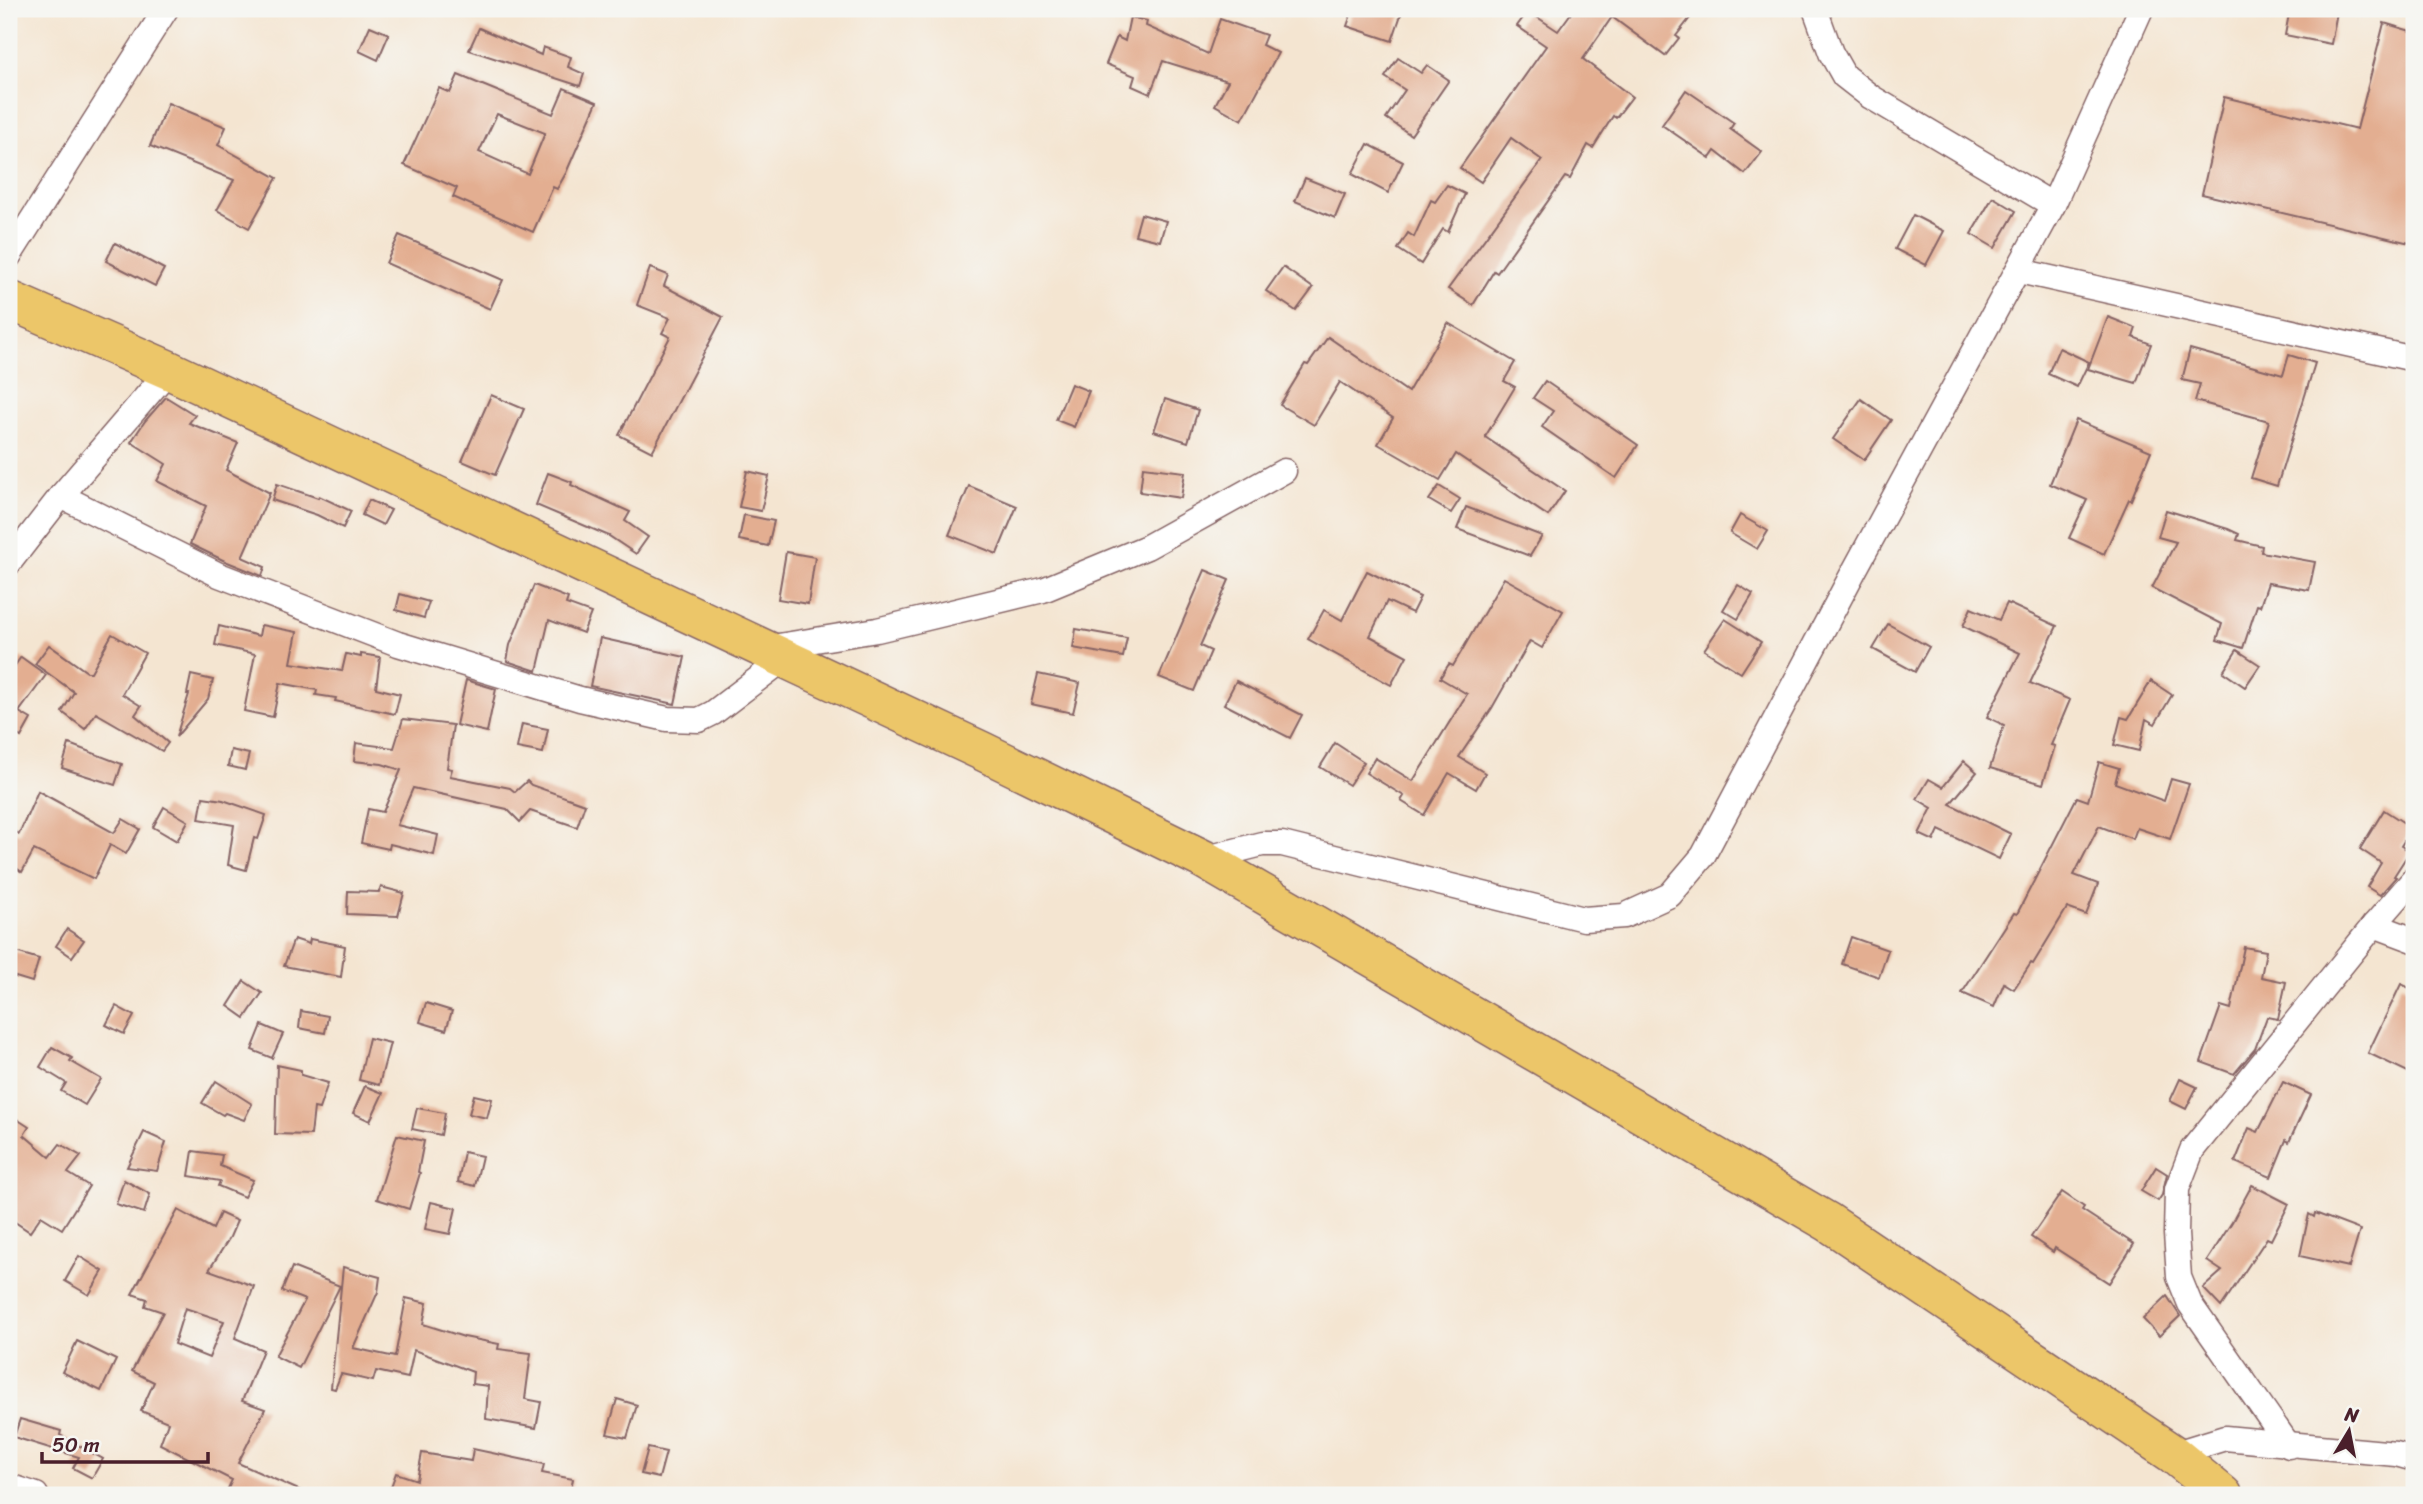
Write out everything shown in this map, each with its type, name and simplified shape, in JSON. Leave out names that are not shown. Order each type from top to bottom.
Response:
[{"type":"main road","points":[[9,300],[169,370],[982,751],[1203,859],[1828,1222],[2173,1454],[2223,1495]]},
{"type":"street","points":[[9,256],[166,9]]},
{"type":"street","points":[[1815,9],[1831,53],[1844,76],[1871,97],[2053,205]]},
{"type":"street","points":[[1203,859],[1262,844],[1282,844],[1584,919],[1625,916],[1670,895],[1703,856],[1854,571],[2019,271],[2053,205],[2141,9]]},
{"type":"street","points":[[2019,271],[2414,359]]},
{"type":"street","points":[[9,563],[61,496],[169,370]]},
{"type":"street","points":[[61,496],[219,575],[398,644],[580,699],[667,719],[699,720],[713,713],[773,654],[1043,590],[1147,547],[1284,471]]},
{"type":"street","points":[[2289,1446],[2190,1304],[2179,1276],[2177,1189],[2192,1150],[2414,879]]},
{"type":"street","points":[[2374,925],[2414,940]]},
{"type":"street","points":[[2173,1454],[2225,1438],[2396,1454],[2414,1459]]},
{"type":"street","points":[[9,1486],[36,1495]]},
{"type":"building","points":[[1353,9],[1403,9],[1392,41],[1347,26]]},
{"type":"building","points":[[1574,9],[1697,9],[1676,36],[1679,38],[1665,56],[1612,17],[1583,59],[1632,97],[1616,118],[1613,116],[1593,148],[1588,145],[1570,179],[1565,177],[1497,273],[1494,271],[1473,305],[1448,289],[1542,160],[1511,138],[1481,182],[1460,168],[1546,46],[1517,26],[1528,11],[1558,31]]},
{"type":"building","points":[[2290,9],[2337,12],[2331,44],[2285,35]]},
{"type":"building","points":[[1130,17],[1147,21],[1146,26],[1208,54],[1220,19],[1266,35],[1262,45],[1278,53],[1242,120],[1215,105],[1228,81],[1163,61],[1150,94],[1132,86],[1135,76],[1106,64],[1117,37],[1125,41]]},
{"type":"building","points":[[2384,23],[2414,32],[2414,244],[2202,194],[2224,97],[2357,129]]},
{"type":"building","points":[[370,26],[389,34],[378,60],[359,51]]},
{"type":"building","points":[[479,28],[541,55],[543,47],[571,57],[568,67],[584,74],[580,86],[469,50]]},
{"type":"building","points":[[1398,58],[1421,73],[1427,65],[1449,80],[1411,135],[1386,118],[1405,90],[1385,77]]},
{"type":"building","points":[[458,75],[553,114],[564,88],[597,102],[566,173],[557,189],[553,187],[533,232],[453,197],[457,188],[404,165],[439,88],[450,93]],"holes":[[[497,114],[545,133],[528,174],[479,152]]]},
{"type":"building","points":[[1686,90],[1734,123],[1730,129],[1762,152],[1745,174],[1715,151],[1710,158],[1662,125]]},
{"type":"building","points":[[168,103],[226,127],[218,145],[277,178],[249,228],[217,210],[234,180],[150,146]]},
{"type":"building","points":[[1368,144],[1403,162],[1388,193],[1352,174]]},
{"type":"building","points":[[1305,178],[1345,194],[1335,218],[1295,201]]},
{"type":"building","points":[[1447,185],[1465,194],[1448,232],[1443,229],[1421,264],[1398,249],[1408,233],[1414,237],[1431,200],[1435,202]]},
{"type":"building","points":[[1993,197],[2016,211],[1995,248],[1971,234]]},
{"type":"building","points":[[1141,214],[1166,221],[1160,241],[1135,235]]},
{"type":"building","points":[[1913,215],[1944,231],[1926,265],[1895,249]]},
{"type":"building","points":[[399,235],[503,280],[490,309],[386,263]]},
{"type":"building","points":[[115,243],[164,269],[155,286],[106,261]]},
{"type":"building","points":[[1283,267],[1313,288],[1296,311],[1266,291]]},
{"type":"building","points":[[650,268],[668,275],[664,286],[723,317],[652,452],[619,435],[670,337],[662,333],[670,318],[637,305]]},
{"type":"building","points":[[2108,317],[2136,328],[2133,337],[2151,344],[2136,383],[2088,369]]},
{"type":"building","points":[[1448,323],[1515,362],[1504,381],[1515,387],[1485,437],[1565,491],[1548,516],[1456,454],[1440,480],[1378,444],[1393,418],[1340,382],[1314,425],[1280,405],[1305,364],[1308,365],[1328,337],[1408,392]]},
{"type":"building","points":[[2059,348],[2089,362],[2077,387],[2048,374]]},
{"type":"building","points":[[2190,349],[2283,375],[2289,355],[2315,363],[2277,486],[2251,478],[2269,421],[2195,401],[2200,384],[2182,380]]},
{"type":"building","points":[[1545,381],[1638,445],[1616,478],[1542,427],[1553,411],[1533,398]]},
{"type":"building","points":[[1071,384],[1089,391],[1074,427],[1056,420]]},
{"type":"building","points":[[491,395],[524,409],[495,475],[462,461]]},
{"type":"building","points":[[166,397],[195,415],[189,423],[238,443],[226,470],[270,493],[242,557],[265,567],[262,576],[190,544],[206,506],[157,481],[166,464],[131,442]]},
{"type":"building","points":[[1165,399],[1198,410],[1188,442],[1154,431]]},
{"type":"building","points":[[1861,399],[1891,420],[1864,460],[1833,439]]},
{"type":"building","points":[[2076,420],[2151,451],[2131,500],[2129,499],[2104,554],[2069,538],[2087,500],[2050,484]]},
{"type":"building","points":[[1143,467],[1185,472],[1181,498],[1140,492]]},
{"type":"building","points":[[747,471],[769,476],[761,511],[739,507]]},
{"type":"building","points":[[548,473],[572,482],[571,485],[630,512],[625,521],[648,537],[636,554],[609,536],[536,505]]},
{"type":"building","points":[[277,484],[318,498],[319,496],[351,511],[343,528],[317,515],[272,500]]},
{"type":"building","points":[[969,486],[1017,506],[997,554],[949,535]]},
{"type":"building","points":[[1439,486],[1460,499],[1451,513],[1429,500]]},
{"type":"building","points":[[369,500],[391,510],[383,525],[362,515]]},
{"type":"building","points":[[1466,507],[1542,536],[1530,556],[1457,529]]},
{"type":"building","points":[[2166,510],[2228,529],[2239,534],[2237,540],[2262,546],[2261,552],[2315,562],[2309,590],[2268,583],[2260,606],[2257,605],[2243,648],[2217,640],[2222,624],[2152,588],[2176,542],[2158,537]]},
{"type":"building","points":[[744,515],[774,521],[768,546],[739,540]]},
{"type":"building","points":[[1740,515],[1768,531],[1757,549],[1730,533]]},
{"type":"building","points":[[786,552],[815,557],[808,604],[778,599]]},
{"type":"building","points":[[1205,570],[1229,580],[1200,646],[1211,651],[1194,691],[1159,677]]},
{"type":"building","points":[[1367,571],[1420,597],[1412,613],[1387,601],[1370,636],[1407,656],[1391,685],[1308,639],[1324,610],[1342,620]]},
{"type":"building","points":[[1504,578],[1563,611],[1542,648],[1530,641],[1492,708],[1459,757],[1485,773],[1476,789],[1449,773],[1424,815],[1401,801],[1404,796],[1366,773],[1375,758],[1413,781],[1467,694],[1440,678],[1449,664],[1453,666]]},
{"type":"building","points":[[534,585],[568,598],[566,604],[591,613],[583,633],[549,620],[537,671],[507,661],[510,645]]},
{"type":"building","points":[[1738,585],[1753,594],[1738,619],[1723,610]]},
{"type":"building","points":[[400,594],[429,602],[424,618],[396,610]]},
{"type":"building","points":[[2007,603],[2057,626],[2030,683],[2070,700],[2051,745],[2055,746],[2043,784],[1990,768],[2004,725],[1987,717],[2020,653],[1963,626],[1971,608],[1999,620]]},
{"type":"building","points":[[1725,619],[1761,642],[1741,673],[1704,650]]},
{"type":"building","points":[[1888,624],[1929,647],[1915,672],[1873,649]]},
{"type":"building","points":[[261,625],[297,632],[291,663],[342,671],[346,654],[380,657],[376,688],[400,694],[395,714],[335,701],[336,698],[316,695],[317,690],[280,683],[273,717],[244,711],[255,654],[215,645],[219,626],[259,636]]},
{"type":"building","points":[[1076,629],[1127,638],[1123,657],[1073,648]]},
{"type":"building","points":[[112,634],[145,653],[122,694],[141,706],[135,715],[168,743],[162,751],[96,713],[85,729],[62,712],[74,692],[35,664],[49,645],[87,672],[91,672]]},
{"type":"building","points":[[600,638],[685,657],[675,704],[590,686]]},
{"type":"building","points":[[2237,650],[2260,665],[2245,687],[2223,672]]},
{"type":"building","points":[[21,657],[46,675],[19,712],[31,719],[21,737],[9,730],[9,674]]},
{"type":"building","points":[[1038,674],[1080,683],[1073,713],[1031,704]]},
{"type":"building","points":[[191,675],[213,680],[208,699],[176,737],[189,694]]},
{"type":"building","points":[[466,680],[496,689],[487,732],[456,725]]},
{"type":"building","points":[[1236,681],[1302,715],[1290,738],[1224,704]]},
{"type":"building","points":[[2151,681],[2172,695],[2155,724],[2146,719],[2139,751],[2114,745],[2121,717],[2128,719]]},
{"type":"building","points":[[403,719],[453,725],[447,768],[452,769],[450,776],[510,788],[515,792],[527,781],[531,785],[585,804],[577,827],[530,811],[520,822],[507,809],[413,788],[397,825],[438,835],[434,855],[390,844],[389,849],[361,843],[368,809],[383,812],[401,770],[382,764],[354,761],[356,743],[394,748]]},
{"type":"building","points":[[522,724],[548,729],[543,753],[517,748]]},
{"type":"building","points":[[1335,743],[1364,762],[1349,785],[1320,767]]},
{"type":"building","points":[[69,744],[122,764],[115,785],[62,768]]},
{"type":"building","points":[[231,750],[249,754],[245,770],[228,766]]},
{"type":"building","points":[[1964,761],[1977,772],[1950,804],[2011,834],[1999,859],[1939,830],[1934,841],[1919,834],[1932,808],[1917,799],[1929,779],[1943,787]]},
{"type":"building","points":[[2099,762],[2119,768],[2115,783],[2164,801],[2171,779],[2189,784],[2170,839],[2137,828],[2133,839],[2099,826],[2074,875],[2098,884],[2086,915],[2067,908],[2033,964],[2031,963],[2014,989],[2004,983],[1994,1007],[1962,993],[2014,913],[2017,914],[2077,797],[2088,801]]},
{"type":"building","points":[[38,791],[114,833],[123,819],[140,829],[126,854],[110,845],[94,879],[34,850],[22,872],[9,863],[9,828],[19,834]]},
{"type":"building","points":[[203,797],[223,800],[266,815],[258,839],[254,838],[246,870],[228,865],[234,825],[199,819]]},
{"type":"building","points":[[164,807],[188,821],[177,841],[153,827]]},
{"type":"building","points":[[2384,810],[2412,828],[2401,846],[2410,851],[2394,876],[2396,877],[2380,895],[2367,887],[2381,863],[2360,849]]},
{"type":"building","points":[[381,887],[404,893],[398,916],[347,914],[348,891],[379,892]]},
{"type":"building","points":[[67,929],[84,940],[72,957],[56,946]]},
{"type":"building","points":[[1851,937],[1888,950],[1879,977],[1842,964]]},
{"type":"building","points":[[294,939],[309,944],[310,939],[345,946],[341,977],[284,966]]},
{"type":"building","points":[[2244,947],[2266,951],[2261,977],[2286,982],[2278,1019],[2267,1017],[2255,1049],[2234,1074],[2201,1062],[2221,1006],[2231,1009]]},
{"type":"building","points":[[9,950],[39,959],[32,982],[9,975]]},
{"type":"building","points":[[244,981],[262,993],[245,1018],[228,1006]]},
{"type":"building","points":[[2401,984],[2414,990],[2414,1075],[2368,1053]]},
{"type":"building","points":[[426,1003],[452,1011],[446,1030],[420,1022]]},
{"type":"building","points":[[116,1006],[134,1016],[124,1034],[106,1025]]},
{"type":"building","points":[[301,1011],[328,1016],[325,1033],[299,1028]]},
{"type":"building","points":[[262,1025],[283,1034],[272,1058],[252,1050]]},
{"type":"building","points":[[369,1038],[390,1043],[379,1085],[359,1080]]},
{"type":"building","points":[[52,1047],[101,1079],[85,1105],[61,1091],[66,1083],[40,1067]]},
{"type":"building","points":[[277,1065],[301,1070],[301,1075],[328,1083],[319,1109],[314,1108],[311,1135],[275,1134]]},
{"type":"building","points":[[2180,1079],[2197,1087],[2186,1109],[2170,1101]]},
{"type":"building","points":[[216,1081],[252,1104],[244,1120],[225,1113],[223,1115],[202,1103]]},
{"type":"building","points":[[2283,1082],[2311,1095],[2289,1142],[2286,1140],[2271,1177],[2235,1162],[2249,1128],[2258,1132]]},
{"type":"building","points":[[365,1086],[383,1093],[370,1121],[353,1113]]},
{"type":"building","points":[[474,1095],[492,1099],[487,1118],[469,1114]]},
{"type":"building","points":[[417,1108],[445,1113],[441,1135],[412,1129]]},
{"type":"building","points":[[9,1114],[29,1127],[24,1135],[50,1157],[60,1144],[81,1156],[68,1173],[89,1186],[62,1229],[41,1216],[30,1232],[9,1218]]},
{"type":"building","points":[[144,1132],[166,1142],[157,1171],[127,1167]]},
{"type":"building","points":[[397,1135],[424,1141],[418,1172],[420,1173],[409,1209],[377,1199]]},
{"type":"building","points":[[193,1151],[222,1155],[220,1166],[253,1180],[244,1197],[218,1186],[220,1181],[189,1176]]},
{"type":"building","points":[[464,1152],[482,1156],[475,1186],[458,1182]]},
{"type":"building","points":[[2156,1167],[2167,1174],[2158,1201],[2141,1191]]},
{"type":"building","points":[[124,1180],[150,1194],[144,1213],[116,1204]]},
{"type":"building","points":[[2252,1185],[2289,1204],[2271,1240],[2267,1238],[2221,1307],[2203,1288],[2222,1271],[2207,1261]]},
{"type":"building","points":[[2062,1192],[2084,1207],[2082,1210],[2134,1244],[2109,1283],[2055,1248],[2053,1252],[2031,1237]]},
{"type":"building","points":[[431,1202],[456,1208],[450,1234],[425,1229]]},
{"type":"building","points":[[178,1210],[213,1229],[220,1213],[237,1221],[209,1270],[254,1286],[235,1338],[263,1350],[242,1401],[265,1409],[238,1463],[310,1495],[225,1495],[232,1480],[160,1444],[168,1422],[141,1411],[154,1382],[132,1371],[163,1312],[145,1306],[147,1299],[132,1294]],"holes":[[[185,1308],[224,1321],[209,1358],[174,1344]]]},
{"type":"building","points":[[2315,1213],[2360,1230],[2349,1267],[2300,1256],[2309,1214],[2314,1217]]},
{"type":"building","points":[[79,1256],[103,1271],[89,1295],[65,1281]]},
{"type":"building","points":[[292,1267],[340,1286],[299,1368],[275,1356],[305,1300],[282,1291]]},
{"type":"building","points":[[343,1267],[380,1277],[378,1292],[353,1348],[395,1357],[406,1298],[427,1303],[423,1324],[464,1337],[499,1344],[498,1349],[531,1353],[525,1399],[541,1402],[536,1428],[486,1419],[488,1386],[472,1384],[473,1372],[414,1350],[408,1378],[376,1371],[373,1381],[341,1374],[335,1389],[331,1388]]},
{"type":"building","points":[[2167,1296],[2180,1316],[2159,1336],[2143,1319]]},
{"type":"building","points":[[77,1341],[116,1360],[101,1391],[62,1372]]},
{"type":"building","points":[[617,1399],[637,1405],[627,1438],[607,1434]]},
{"type":"building","points":[[20,1419],[61,1431],[60,1435],[103,1459],[92,1478],[73,1468],[79,1457],[14,1437]]},
{"type":"building","points":[[648,1448],[666,1452],[659,1478],[641,1474]]},
{"type":"building","points":[[473,1449],[544,1464],[542,1473],[573,1479],[570,1495],[388,1495],[396,1473],[417,1480],[422,1453],[471,1461]]}]
